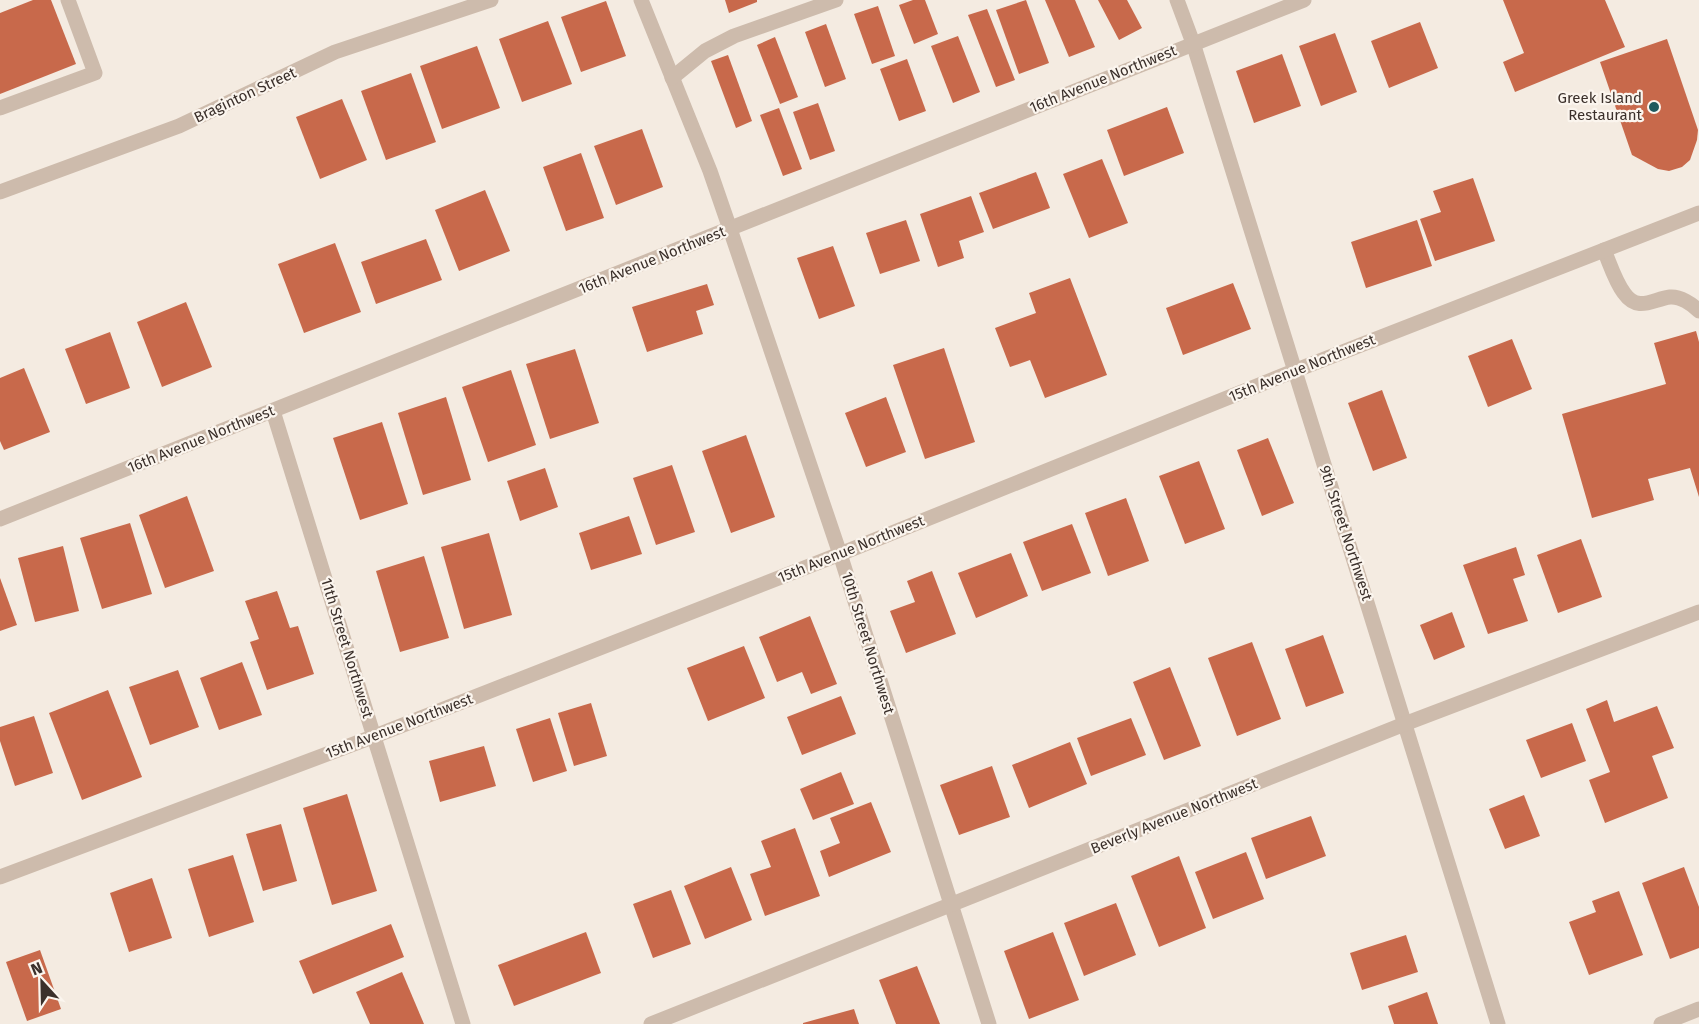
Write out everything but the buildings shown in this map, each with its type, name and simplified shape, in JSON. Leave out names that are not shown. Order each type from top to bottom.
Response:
[{"type":"street","points":[[0,108],[95,73],[68,0]]},
{"type":"street","name":"Braginton Street","points":[[0,192],[179,126],[335,52],[491,0]]},
{"type":"street","name":"10th Street Northwest","points":[[640,0],[710,171],[730,229],[840,554],[989,1024]]},
{"type":"street","points":[[672,78],[705,51],[734,36],[836,0]]},
{"type":"street","name":"9th Street Northwest","points":[[1177,0],[1193,43],[1294,371],[1407,723],[1498,1024]]},
{"type":"street","name":"16th Avenue Northwest","points":[[0,519],[1304,0]]},
{"type":"street","name":"15th Avenue Northwest","points":[[0,877],[375,736],[840,554],[1294,371],[1699,213]]},
{"type":"street","points":[[1604,250],[1624,294],[1634,301],[1647,304],[1672,297],[1691,303],[1699,311]]},
{"type":"street","name":"11th Street Northwest","points":[[273,411],[463,1024]]},
{"type":"street","name":"Beverly Avenue Northwest","points":[[651,1024],[1407,723],[1699,612]]},
{"type":"street","points":[[1660,1024],[1699,1009]]},
{"type":"place","name":"Greek Island Restaurant","points":[[1654,107]]}]
